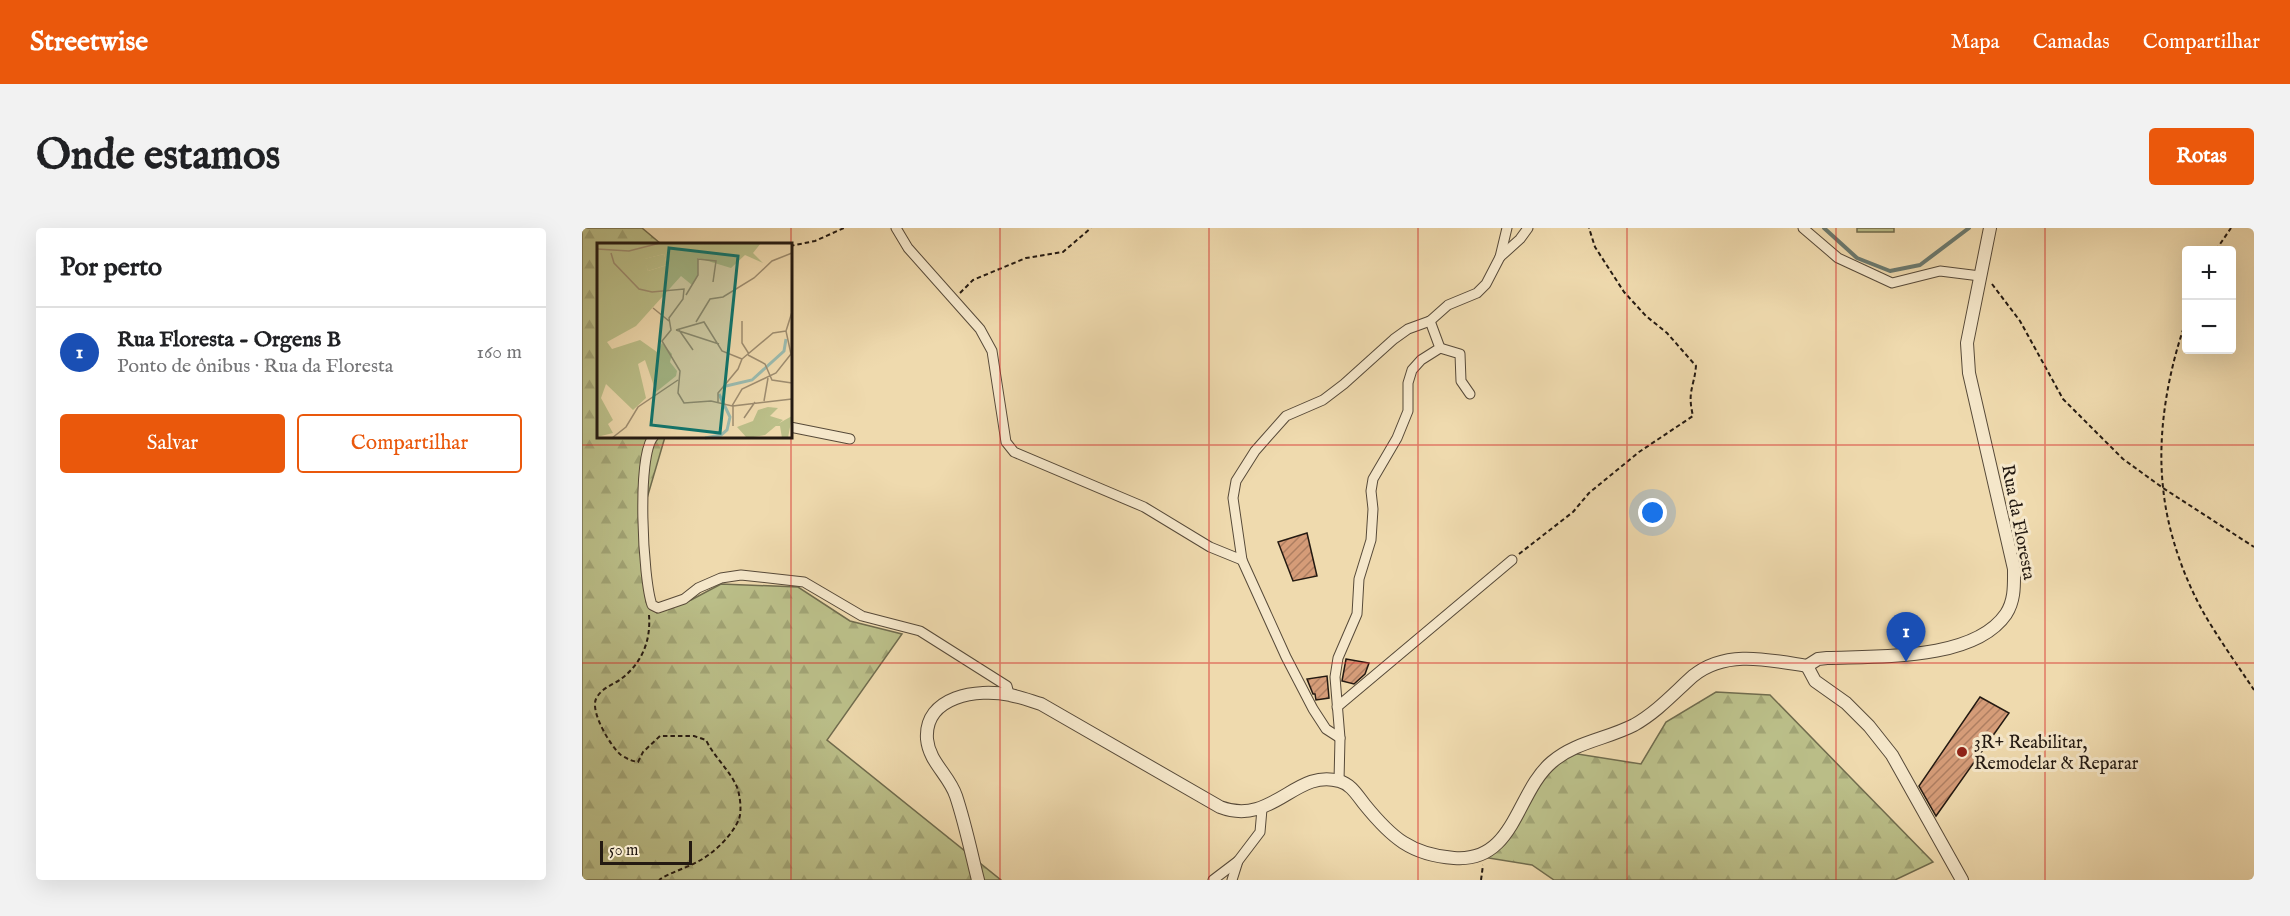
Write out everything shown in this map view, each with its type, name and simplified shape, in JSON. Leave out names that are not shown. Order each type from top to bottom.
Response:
[{"type":"street","points":[[896,228],[908,248],[980,329],[992,351],[1006,442],[1014,452],[1144,507],[1210,547],[1242,560]]},
{"type":"street","points":[[1340,738],[1326,729],[1314,708],[1286,657],[1242,560],[1233,498],[1236,482],[1255,451],[1286,416],[1323,400],[1408,329],[1430,321],[1448,305],[1477,293],[1486,284],[1500,257],[1507,228]]},
{"type":"street","points":[[1500,257],[1520,239],[1528,228]]},
{"type":"street","points":[[1803,228],[1838,258],[1892,283],[1940,271],[1980,276]]},
{"type":"street","name":"Rua da Floresta","points":[[1807,666],[1818,659],[1827,658],[1922,654],[1977,638],[1998,623],[2006,613],[2014,594],[2013,569],[1969,373],[1967,343],[1990,228]]},
{"type":"street","points":[[1430,321],[1440,348]]},
{"type":"street","points":[[1339,781],[1340,738],[1335,677],[1338,658],[1357,614],[1359,579],[1371,540],[1373,479],[1397,438],[1408,411],[1408,383],[1412,370],[1421,360],[1440,348],[1460,354],[1461,381],[1470,394]]},
{"type":"street","points":[[792,427],[850,439]]},
{"type":"street","points":[[652,438],[646,457],[643,547],[647,592],[652,605],[658,608],[684,599],[698,588],[721,578],[741,575],[804,582],[862,616],[920,631],[1007,686],[1009,694]]},
{"type":"street","points":[[1338,707],[1512,560]]},
{"type":"street","points":[[978,880],[956,794],[932,756],[927,739],[929,724],[934,712],[945,702],[960,696],[977,693],[1009,694],[1041,704],[1220,807],[1233,812],[1262,809],[1309,782],[1323,779],[1339,781],[1351,787],[1384,829],[1402,843],[1423,854],[1456,859],[1476,856],[1492,848],[1505,836],[1537,780],[1550,763],[1565,752],[1633,725],[1655,711],[1696,674],[1716,664],[1752,657],[1807,666],[1815,681],[1846,703],[1869,726],[1892,755],[1962,880]]},
{"type":"street","points":[[1213,880],[1238,861],[1260,832],[1262,809]]},
{"type":"street","points":[[1232,880],[1238,861]]},
{"type":"path","points":[[792,246],[815,241],[844,228]]},
{"type":"path","points":[[953,299],[973,280],[1026,258],[1063,252],[1091,228]]},
{"type":"path","points":[[1512,560],[1573,512],[1589,493],[1639,452],[1693,416],[1690,388],[1696,366],[1667,333],[1646,316],[1624,292],[1595,247],[1589,228]]},
{"type":"path","points":[[2219,246],[2231,228]]},
{"type":"path","points":[[1980,276],[1994,285],[2005,298],[2063,399],[2123,459],[2254,547]]},
{"type":"path","points":[[2182,339],[2168,389],[2162,441],[2163,488],[2172,535],[2186,575],[2206,616],[2254,690]]},
{"type":"path","points":[[647,592],[650,629],[644,650],[638,663],[621,679],[602,691],[595,700],[595,713],[611,744],[621,755],[631,761],[638,762],[643,752],[660,736],[694,736],[706,740],[711,752],[728,769],[738,788],[740,807],[740,818],[718,847],[698,862],[671,872],[659,880]]},
{"type":"green space","points":[[582,228],[642,228],[660,243],[597,243],[597,438],[665,438],[640,522],[646,602],[657,613],[691,600],[721,584],[798,587],[850,621],[902,634],[827,740],[1001,880],[582,880]]},
{"type":"green space","points":[[1857,228],[1894,228],[1894,232],[1857,232]]},
{"type":"green space","points":[[1716,692],[1770,695],[1933,862],[1895,880],[1554,880],[1532,865],[1476,856],[1484,853],[1537,780],[1565,752],[1641,764],[1666,722]]},
{"type":"building","points":[[1307,533],[1317,576],[1293,581],[1278,542]]},
{"type":"building","points":[[1346,659],[1369,663],[1365,674],[1354,684],[1342,681]]},
{"type":"building","points":[[1327,676],[1329,698],[1316,700],[1307,679]]},
{"type":"building","name":"3R+ Reabilitar, Remodelar & Reparar","points":[[1980,697],[2009,713],[1936,816],[1919,786]]},
{"type":"waterway","points":[[1824,228],[1857,258],[1890,271],[1920,265],[1969,228]]},
{"type":"place","name":"Rua Floresta - Orgens B","points":[[1906,662]]},
{"type":"place","name":"3R+ Reabilitar, Remodelar & Reparar","points":[[1962,752]]}]
